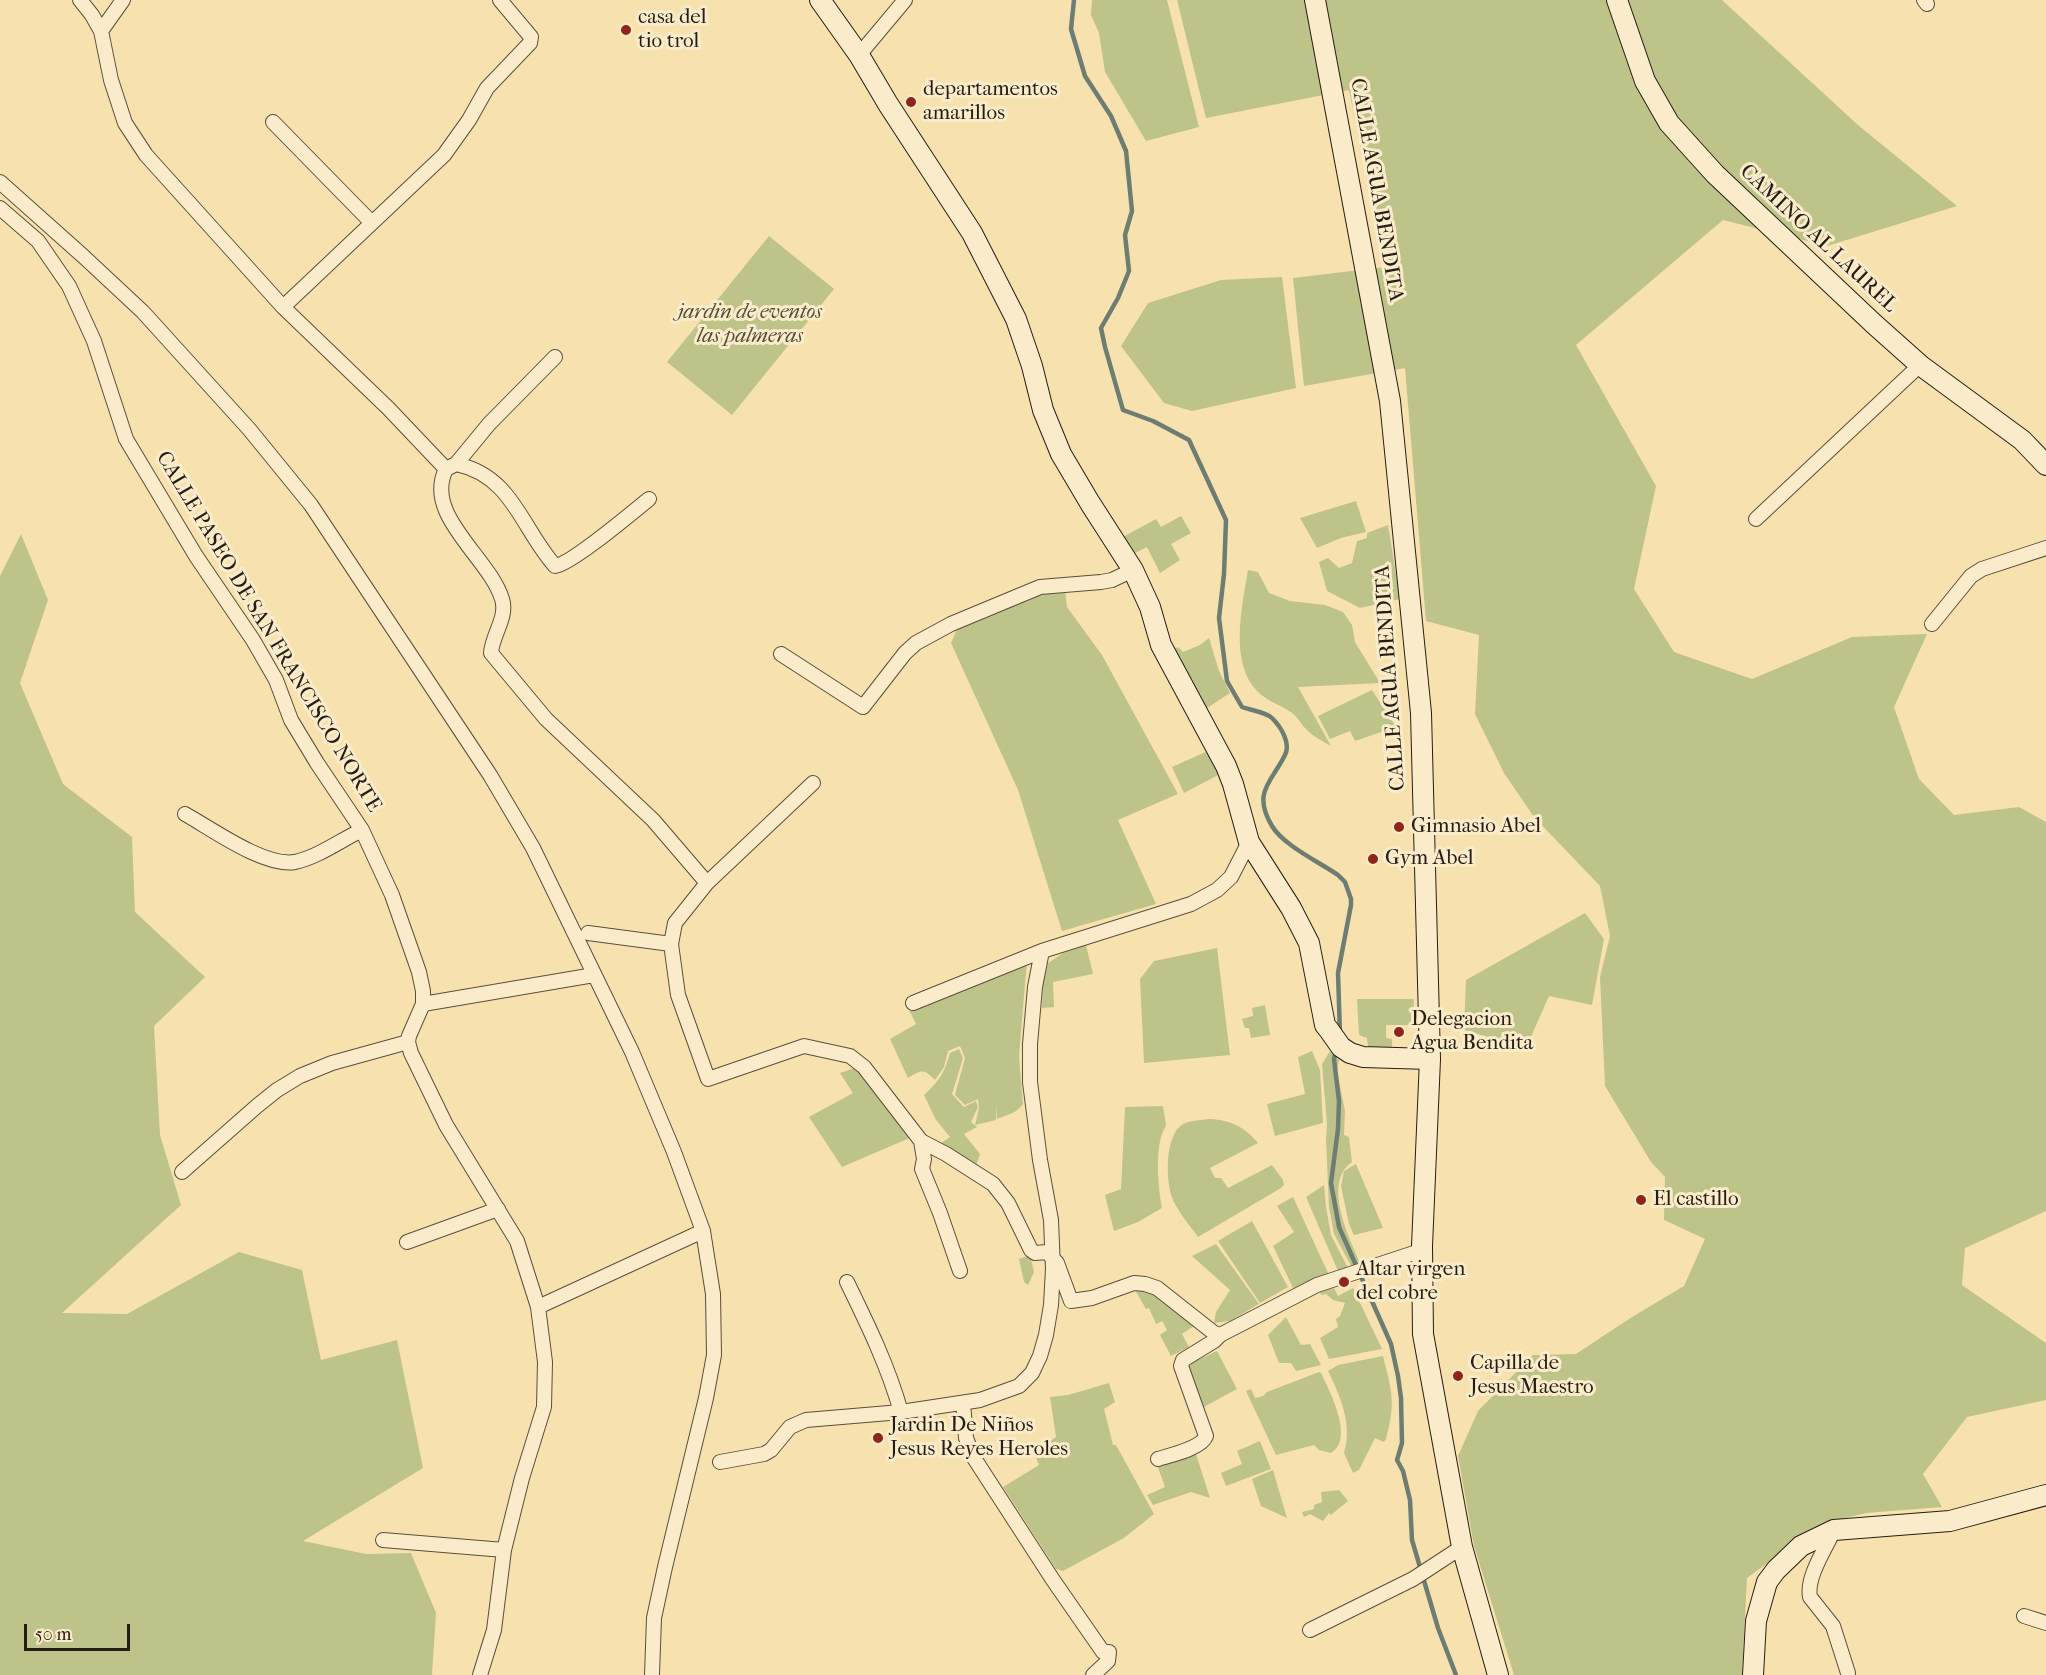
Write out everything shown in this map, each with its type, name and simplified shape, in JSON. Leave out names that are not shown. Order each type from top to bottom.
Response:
[{"type":"main road","points":[[820,0],[859,55],[972,233],[1016,319],[1032,366],[1043,411],[1061,454],[1133,570],[1150,608],[1161,645],[1226,766],[1249,842],[1291,908],[1309,943],[1325,1025],[1336,1041],[1350,1053],[1363,1057],[1430,1059]]},
{"type":"main road","name":"CALLE AGUA BENDITA","points":[[1315,0],[1390,402],[1421,713],[1430,1059],[1422,1246],[1423,1334],[1462,1547],[1498,1675]]},
{"type":"main road","name":"CAMINO AL LAUREL","points":[[1617,0],[1645,81],[1669,123],[1715,174],[1920,365],[2022,440],[2046,465]]},
{"type":"main road","points":[[1753,1675],[1756,1621],[1767,1582],[1801,1546],[1834,1530],[1950,1521],[2046,1495]]},
{"type":"street","points":[[80,0],[101,31],[111,80],[125,123],[146,155],[283,307],[388,408],[451,467],[477,470],[489,477],[514,502],[555,566],[561,565],[649,500]]},
{"type":"street","points":[[101,31],[123,0]]},
{"type":"street","points":[[283,307],[444,155],[469,120],[487,88],[531,42],[531,37],[500,0]]},
{"type":"street","points":[[859,55],[905,0]]},
{"type":"street","points":[[273,122],[371,222]]},
{"type":"street","points":[[0,182],[143,312],[249,429],[311,505],[490,775],[533,848],[632,1052],[674,1152],[703,1232],[713,1294],[714,1355],[654,1618],[652,1675]]},
{"type":"street","name":"CALLE PASEO DE SAN FRANCISCO NORTE","points":[[0,208],[38,241],[69,286],[94,341],[126,439],[196,556],[253,640],[276,680],[291,720],[362,830],[392,896],[419,972],[423,1004]]},
{"type":"street","points":[[555,357],[489,424],[451,467],[441,480],[440,494],[446,514],[489,573],[502,600],[503,611],[492,642],[491,653],[546,719],[653,820],[707,883]]},
{"type":"street","points":[[1756,519],[1920,365]]},
{"type":"street","points":[[1932,624],[1971,576],[1982,568],[2046,548]]},
{"type":"street","points":[[781,654],[862,707],[916,643],[951,624],[1040,587],[1112,580],[1133,570]]},
{"type":"street","points":[[813,783],[707,883],[675,923],[670,944],[678,995],[708,1079],[804,1046],[850,1056],[864,1067],[921,1141],[993,1184],[1008,1203],[1031,1250],[1035,1253],[1047,1252],[1057,1263],[1071,1301],[1092,1298],[1134,1283],[1145,1284],[1157,1288],[1214,1333],[1220,1335]]},
{"type":"street","points":[[185,814],[260,857],[286,862],[306,859],[362,830]]},
{"type":"street","points":[[913,1003],[1042,951],[1191,904],[1224,885],[1231,877],[1249,842]]},
{"type":"street","points":[[588,933],[670,944]]},
{"type":"street","points":[[720,1462],[764,1454],[771,1450],[790,1427],[806,1420],[901,1412],[963,1403],[1019,1386],[1032,1373],[1040,1356],[1051,1305],[1053,1269],[1051,1220],[1040,1160],[1030,1082],[1035,987],[1042,951]]},
{"type":"street","points":[[480,1675],[494,1630],[504,1550],[544,1407],[545,1362],[537,1307],[517,1241],[446,1125],[411,1053],[408,1042],[423,1004],[594,975]]},
{"type":"street","points":[[182,1172],[277,1090],[300,1076],[332,1064],[408,1042]]},
{"type":"street","points":[[921,1141],[924,1159],[922,1169],[960,1271]]},
{"type":"street","points":[[407,1242],[498,1209]]},
{"type":"street","points":[[537,1307],[703,1232]]},
{"type":"street","points":[[1158,1459],[1199,1445],[1205,1440],[1206,1436],[1181,1366],[1183,1360],[1220,1335],[1317,1285],[1414,1253]]},
{"type":"street","points":[[848,1282],[879,1348],[901,1412]]},
{"type":"street","points":[[963,1403],[966,1438],[974,1458],[1103,1652],[1109,1652],[1108,1661],[1094,1675]]},
{"type":"street","points":[[1834,1530],[1812,1577],[1809,1591],[1810,1597],[1833,1626],[1848,1673]]},
{"type":"street","points":[[383,1540],[504,1550]]},
{"type":"street","points":[[1310,1630],[1413,1580],[1462,1547]]},
{"type":"street","points":[[2024,1616],[2046,1623]]},
{"type":"green space","points":[[1092,0],[1167,0],[1199,127],[1146,141],[1105,72],[1099,33],[1091,15]]},
{"type":"green space","points":[[1177,0],[1722,0],[1858,125],[1957,206],[1827,246],[1723,220],[1576,345],[1656,486],[1634,589],[1674,652],[1752,679],[1852,637],[1927,634],[1894,707],[1919,779],[1954,815],[2019,807],[2046,822],[2046,1211],[1965,1248],[1962,1285],[2046,1343],[2046,1400],[1967,1417],[1923,1474],[1942,1507],[1866,1513],[1821,1524],[1747,1578],[1742,1675],[1514,1675],[1474,1546],[1458,1456],[1478,1411],[1533,1355],[1576,1354],[1684,1286],[1705,1239],[1664,1220],[1665,1177],[1651,1162],[1605,1086],[1600,977],[1610,936],[1600,886],[1534,817],[1504,773],[1475,714],[1479,635],[1426,621],[1405,368],[1304,386],[1293,278],[1385,267],[1349,90],[1206,118]]},
{"type":"green space","name":"jardin de eventos las palmeras","points":[[769,236],[834,289],[732,415],[667,362]]},
{"type":"green space","points":[[1282,277],[1296,388],[1192,411],[1164,403],[1121,346],[1148,303],[1221,280]]},
{"type":"green space","points":[[1356,501],[1366,532],[1341,538],[1317,548],[1300,518]]},
{"type":"green space","points":[[1181,516],[1191,533],[1171,544],[1180,560],[1160,573],[1147,547],[1131,555],[1121,538],[1156,519],[1161,527]]},
{"type":"green space","points":[[1388,525],[1400,599],[1360,608],[1327,591],[1319,562],[1328,558],[1339,568],[1352,563],[1357,541],[1367,538],[1367,533]]},
{"type":"green space","points":[[21,534],[48,600],[20,683],[63,784],[132,837],[135,912],[205,977],[154,1026],[160,1135],[181,1205],[62,1313],[127,1314],[239,1252],[302,1270],[321,1360],[397,1340],[423,1468],[303,1541],[366,1554],[411,1553],[436,1613],[432,1675],[0,1675],[0,576]]},
{"type":"green space","points":[[1248,570],[1258,572],[1269,593],[1290,601],[1325,605],[1343,612],[1352,625],[1355,642],[1380,683],[1298,687],[1331,746],[1310,733],[1292,713],[1257,691],[1248,679],[1240,649],[1240,633]]},
{"type":"green space","points":[[1065,590],[1067,607],[1102,655],[1178,794],[1118,820],[1156,904],[1062,931],[1018,790],[951,643],[957,629],[1036,595]]},
{"type":"green space","points":[[1209,638],[1219,671],[1230,693],[1204,710],[1172,650],[1178,647],[1183,652],[1200,645]]},
{"type":"green space","points":[[1372,690],[1396,727],[1355,741],[1350,731],[1330,739],[1318,716]]},
{"type":"green space","points":[[1210,750],[1222,773],[1184,793],[1172,767]]},
{"type":"green space","points":[[1585,913],[1604,939],[1592,1005],[1549,996],[1526,1048],[1464,1030],[1466,980]]},
{"type":"green space","points":[[1086,945],[1093,974],[1053,982],[1054,1007],[1042,1008],[1043,982],[1048,963],[1063,953]]},
{"type":"green space","points":[[1217,948],[1230,1055],[1144,1063],[1140,979],[1154,961]]},
{"type":"green space","points":[[1027,960],[1019,1056],[1023,1104],[1015,1112],[997,1119],[997,1105],[996,1120],[975,1125],[979,1108],[978,1099],[965,1105],[955,1095],[965,1058],[960,1046],[948,1051],[944,1067],[935,1080],[925,1072],[916,1073],[908,1078],[890,1039],[916,1024],[908,1008]]},
{"type":"green space","points":[[1357,999],[1414,999],[1413,1025],[1386,1025],[1386,1038],[1392,1039],[1392,1049],[1368,1047],[1367,1038],[1359,1035]]},
{"type":"green space","points":[[1265,1005],[1270,1035],[1251,1038],[1249,1028],[1245,1028],[1242,1019],[1253,1016],[1252,1008]]},
{"type":"green space","points":[[959,1049],[963,1058],[952,1094],[964,1107],[976,1101],[978,1107],[971,1122],[977,1127],[964,1134],[980,1154],[976,1166],[941,1143],[950,1137],[936,1120],[924,1095],[940,1077],[950,1053]]},
{"type":"green space","points":[[1312,1051],[1320,1070],[1323,1123],[1275,1136],[1267,1104],[1305,1094],[1298,1057]]},
{"type":"green space","points":[[1330,1051],[1339,1060],[1337,1071],[1345,1111],[1344,1135],[1349,1137],[1352,1162],[1343,1171],[1338,1196],[1345,1225],[1360,1263],[1352,1268],[1334,1234],[1329,1207],[1327,1124],[1322,1064]]},
{"type":"green space","points":[[857,1067],[912,1137],[842,1167],[809,1117],[853,1093],[840,1073]]},
{"type":"green space","points":[[1163,1106],[1166,1126],[1158,1154],[1162,1208],[1138,1222],[1114,1231],[1105,1195],[1121,1189],[1125,1107]]},
{"type":"green space","points":[[1210,1119],[1237,1125],[1258,1143],[1210,1168],[1215,1178],[1221,1178],[1228,1188],[1272,1165],[1284,1185],[1198,1237],[1182,1215],[1171,1194],[1168,1173],[1169,1149],[1172,1138],[1183,1124]]},
{"type":"green space","points":[[1356,1164],[1383,1228],[1354,1235],[1349,1224],[1341,1186],[1344,1171]]},
{"type":"green space","points":[[1324,1185],[1331,1235],[1348,1268],[1338,1271],[1306,1197]]},
{"type":"green space","points":[[1293,1197],[1329,1275],[1293,1288],[1273,1246],[1294,1232],[1277,1206]]},
{"type":"green space","points":[[1252,1221],[1288,1287],[1260,1303],[1218,1241]]},
{"type":"green space","points":[[1216,1244],[1259,1304],[1230,1321],[1214,1323],[1216,1312],[1230,1290],[1192,1256]]},
{"type":"green space","points":[[1030,1255],[1034,1272],[1028,1285],[1024,1282],[1019,1259]]},
{"type":"green space","points":[[1334,1288],[1338,1296],[1353,1288],[1382,1349],[1329,1359],[1320,1338],[1338,1327],[1336,1319],[1340,1316],[1345,1303],[1333,1300],[1326,1294],[1321,1295],[1320,1292]]},
{"type":"green space","points":[[1140,1289],[1159,1295],[1194,1326],[1182,1334],[1189,1347],[1171,1356],[1160,1335],[1167,1330],[1162,1321],[1156,1324],[1149,1308],[1146,1309],[1135,1290]]},
{"type":"green space","points":[[1286,1317],[1301,1345],[1310,1344],[1321,1365],[1296,1371],[1291,1363],[1279,1363],[1268,1335]]},
{"type":"green space","points":[[1217,1351],[1237,1389],[1200,1409],[1187,1365]]},
{"type":"green space","points":[[1383,1356],[1392,1397],[1386,1439],[1384,1442],[1375,1438],[1359,1470],[1353,1473],[1344,1453],[1347,1431],[1344,1410],[1328,1371],[1338,1365]]},
{"type":"green space","points":[[1319,1372],[1330,1392],[1338,1415],[1341,1437],[1338,1446],[1331,1453],[1319,1450],[1314,1445],[1276,1455],[1246,1391],[1251,1389],[1255,1398],[1263,1396],[1267,1392]]},
{"type":"green space","points":[[1109,1383],[1115,1402],[1104,1409],[1113,1445],[1116,1445],[1154,1514],[1124,1538],[1063,1571],[1056,1569],[1003,1487],[1039,1465],[1034,1452],[1056,1437],[1050,1397],[1068,1395]]},
{"type":"green space","points":[[1260,1441],[1271,1469],[1226,1486],[1221,1473],[1242,1464],[1237,1451]]},
{"type":"green space","points":[[1195,1451],[1210,1498],[1191,1492],[1153,1505],[1147,1495],[1165,1487],[1156,1462]]},
{"type":"green space","points":[[1273,1470],[1287,1518],[1261,1506],[1252,1479]]},
{"type":"green space","points":[[1339,1490],[1348,1501],[1331,1515],[1329,1513],[1323,1521],[1310,1514],[1304,1517],[1302,1512],[1314,1509],[1314,1505],[1322,1502],[1321,1492]]},
{"type":"waterway","points":[[1074,0],[1071,29],[1085,76],[1111,116],[1126,151],[1132,211],[1125,235],[1129,271],[1118,298],[1101,328],[1105,347],[1123,410],[1153,421],[1189,440],[1226,520],[1224,574],[1219,618],[1227,681],[1242,707],[1272,718],[1282,730],[1287,745],[1285,755],[1266,788],[1264,796],[1266,814],[1272,826],[1284,840],[1338,875],[1345,882],[1351,899],[1338,973],[1340,1034]]},
{"type":"waterway","points":[[1336,1051],[1334,1059],[1339,1101],[1338,1129],[1331,1183],[1339,1227],[1391,1344],[1401,1398],[1402,1443],[1397,1460],[1403,1471],[1410,1500],[1412,1540],[1438,1628],[1456,1675]]},
{"type":"place","name":"casa del tio trol","points":[[626,30]]},
{"type":"place","name":"departamentos amarillos","points":[[911,102]]},
{"type":"place","name":"Gimnasio Abel","points":[[1399,827]]},
{"type":"place","name":"Gym Abel","points":[[1373,859]]},
{"type":"place","name":"Delegacion Agua Bendita","points":[[1399,1032]]},
{"type":"place","name":"El castillo","points":[[1641,1200]]},
{"type":"place","name":"Altar virgen del cobre","points":[[1344,1282]]},
{"type":"place","name":"Capilla de Jesus Maestro","points":[[1458,1376]]},
{"type":"place","name":"Jardin De Niños Jesus Reyes Heroles","points":[[878,1438]]}]
